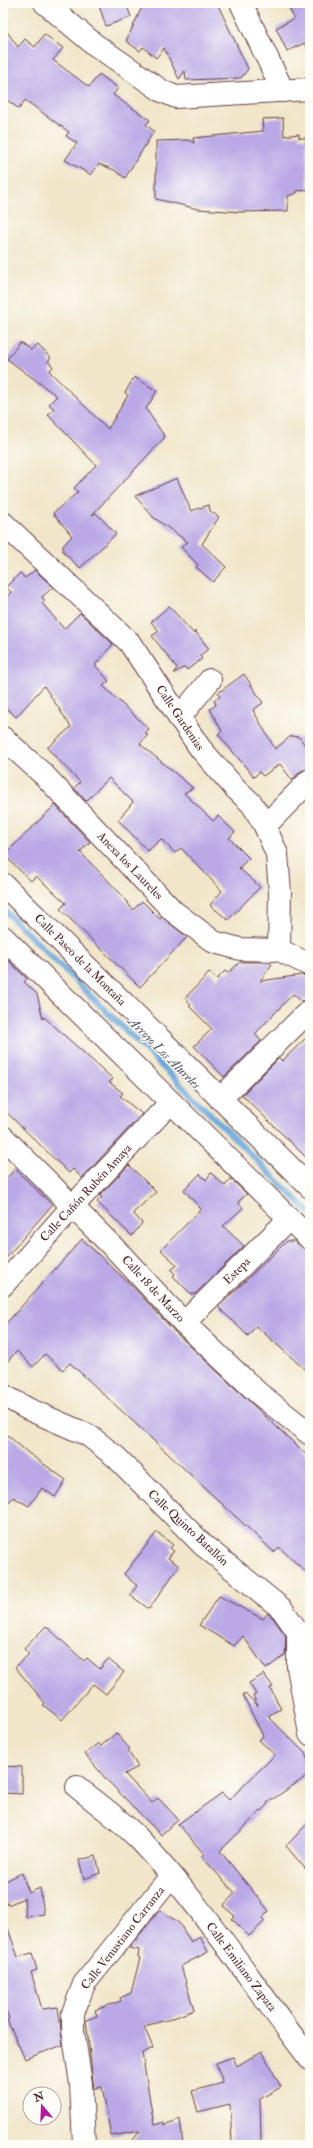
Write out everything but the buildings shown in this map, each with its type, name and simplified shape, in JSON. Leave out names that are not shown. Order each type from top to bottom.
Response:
[{"type":"street","points":[[45,3],[94,44],[162,91],[176,97],[310,89]]},
{"type":"street","points":[[242,3],[283,91]]},
{"type":"street","name":"Calle Gardenias","points":[[3,523],[129,642],[179,718],[216,768],[252,804],[265,826],[277,854],[280,893],[279,950]]},
{"type":"street","points":[[179,718],[210,680]]},
{"type":"street","name":"Anexa los Laureles","points":[[3,738],[44,775],[173,911],[214,942],[240,949],[279,950]]},
{"type":"street","points":[[265,826],[310,780]]},
{"type":"street","name":"Calle Paseo de la Montaña","points":[[3,884],[220,1100],[310,1187]]},
{"type":"street","points":[[3,937],[310,1239]]},
{"type":"street","points":[[279,950],[310,965]]},
{"type":"street","points":[[220,1100],[310,1010]]},
{"type":"street","name":"Calle Cañón Rubén Amaya","points":[[3,1285],[72,1207],[171,1102]]},
{"type":"street","name":"Calle 18 de Marzo","points":[[3,1137],[121,1255],[184,1323],[258,1393],[310,1434]]},
{"type":"street","name":"Estepa","points":[[184,1323],[289,1219]]},
{"type":"street","name":"Calle Quinto Batallón","points":[[3,1395],[93,1440],[116,1457],[203,1545],[282,1609],[298,1632],[298,1667],[310,1734]]},
{"type":"street","name":"Calle Emiliano Zapata","points":[[77,1787],[139,1839],[171,1876],[229,1948],[310,2059]]},
{"type":"street","name":"Calle Venustiano Carranza","points":[[84,2145],[81,2084],[73,2030],[73,2013],[76,2001],[84,1984],[171,1876]]},
{"type":"waterway","name":"Arroyo Los Alureles","points":[[3,909],[310,1213]]}]
